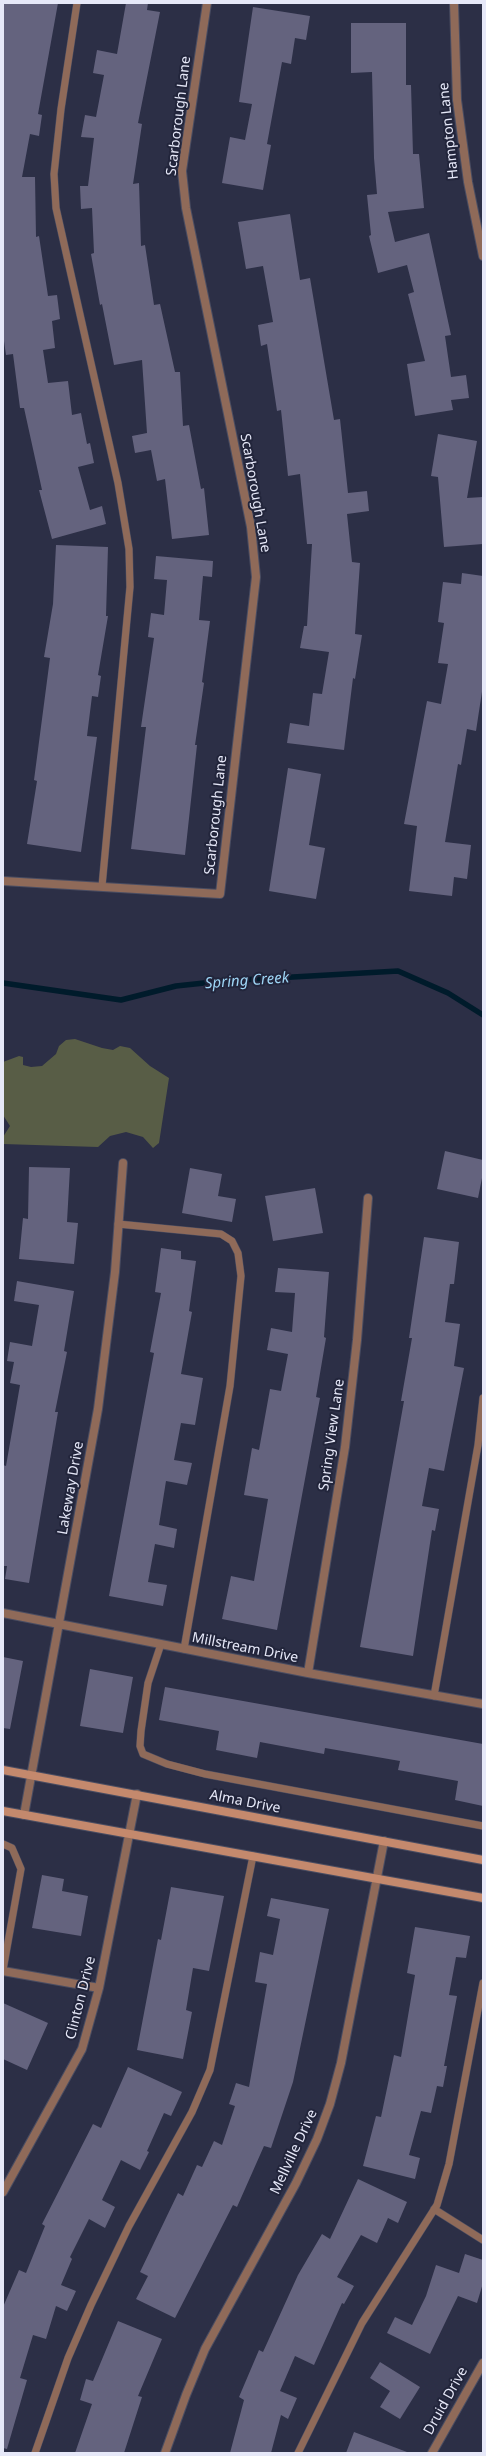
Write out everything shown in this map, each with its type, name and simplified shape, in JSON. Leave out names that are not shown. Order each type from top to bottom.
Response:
[{"type":"main road","name":"Alma Drive","points":[[3,1770],[483,1860]]},
{"type":"main road","points":[[3,1811],[483,1898]]},
{"type":"street","name":"Scarborough Lane","points":[[3,881],[220,894],[256,578],[251,527],[186,208],[182,171],[207,3]]},
{"type":"street","name":"Hampton Lane","points":[[454,3],[456,100],[468,182],[483,256]]},
{"type":"street","name":"Lakeway Drive","points":[[24,1815],[98,1409],[123,1163]]},
{"type":"street","name":"Spring View Lane","points":[[308,1673],[345,1446],[357,1340],[368,1198]]},
{"type":"street","name":"Millstream Drive","points":[[3,1613],[308,1673],[483,1704]]},
{"type":"street","name":"Clinton Drive","points":[[3,2192],[82,2049],[99,1988],[137,1794]]},
{"type":"street","name":"Mellville Drive","points":[[166,2453],[186,2395],[205,2349],[296,2182],[317,2139],[330,2104],[341,2063],[384,1841]]},
{"type":"street","points":[[3,1971],[99,1988]]},
{"type":"street","name":"Druid Drive","points":[[432,2453],[483,2363]]},
{"type":"lane","points":[[77,3],[60,116],[54,174],[56,208],[118,483],[129,549],[130,587],[102,886]]},
{"type":"lane","points":[[118,1224],[221,1234],[232,1241],[238,1253],[241,1276],[230,1386],[184,1649]]},
{"type":"lane","points":[[434,1696],[478,1445],[483,1398]]},
{"type":"lane","points":[[161,1644],[148,1683],[141,1731],[140,1746],[143,1754],[167,1764],[205,1774],[483,1826]]},
{"type":"lane","points":[[3,1844],[12,1848],[21,1869],[3,1971]]},
{"type":"lane","points":[[35,2453],[68,2358],[91,2305],[129,2226],[192,2112],[210,2070],[253,1856]]},
{"type":"lane","points":[[298,2453],[362,2323],[434,2209],[449,2164],[483,1983]]},
{"type":"lane","points":[[434,2209],[483,2240]]},
{"type":"green space","points":[[75,1039],[113,1050],[120,1046],[130,1048],[150,1066],[169,1078],[159,1143],[153,1148],[143,1137],[126,1132],[110,1136],[98,1147],[3,1144],[3,1137],[10,1126],[3,1115],[3,1062],[19,1056],[23,1057],[23,1065],[31,1067],[42,1066],[56,1054],[59,1046],[66,1040]]},
{"type":"building","points":[[3,3],[58,3],[38,114],[42,115],[39,136],[30,134],[22,177],[35,177],[36,237],[39,236],[48,296],[57,295],[60,319],[52,321],[55,348],[43,350],[48,383],[68,381],[72,415],[81,413],[87,444],[90,443],[94,463],[78,467],[90,510],[102,506],[106,524],[52,539],[39,490],[42,490],[24,408],[20,408],[13,354],[6,355],[3,334]]},
{"type":"building","points":[[126,3],[148,3],[147,10],[160,12],[138,123],[142,124],[133,184],[139,183],[141,246],[145,245],[154,305],[160,304],[175,372],[180,372],[183,426],[189,425],[201,489],[204,488],[209,535],[172,539],[165,479],[157,481],[151,450],[135,453],[132,436],[147,433],[142,360],[114,365],[102,304],[100,305],[91,254],[94,253],[92,208],[81,209],[80,186],[88,186],[94,138],[81,137],[85,115],[96,117],[104,75],[93,73],[97,50],[117,54]]},
{"type":"building","points":[[253,7],[310,16],[306,40],[295,38],[291,64],[282,62],[267,144],[271,145],[263,190],[222,183],[230,137],[245,140],[252,104],[239,102]]},
{"type":"building","points":[[351,23],[406,23],[406,85],[411,85],[413,154],[419,154],[424,208],[388,212],[395,242],[429,233],[451,335],[445,336],[451,377],[466,375],[469,398],[451,400],[453,410],[415,416],[407,364],[425,361],[408,294],[414,292],[407,265],[378,273],[369,236],[371,235],[367,195],[377,194],[374,158],[372,72],[351,73]]},
{"type":"building","points":[[290,214],[300,280],[310,278],[334,420],[340,419],[348,493],[367,491],[369,511],[347,514],[352,562],[360,563],[355,634],[362,635],[355,679],[353,678],[344,750],[287,743],[290,723],[309,726],[313,693],[322,694],[329,652],[300,648],[304,626],[307,626],[312,544],[307,544],[300,474],[288,476],[281,410],[277,411],[267,344],[261,346],[258,325],[273,322],[263,266],[246,269],[238,222]]},
{"type":"building","points":[[438,434],[477,441],[467,498],[483,497],[483,544],[444,547],[438,477],[431,476]]},
{"type":"building","points":[[56,545],[108,547],[106,616],[108,616],[98,675],[101,676],[98,697],[92,696],[87,736],[97,737],[81,852],[27,844],[37,781],[34,780],[50,658],[44,657],[53,604]]},
{"type":"building","points":[[156,556],[213,561],[212,577],[203,576],[199,620],[210,621],[202,682],[204,683],[195,745],[197,745],[185,855],[131,849],[146,727],[141,727],[154,638],[148,637],[151,613],[164,615],[167,580],[154,579]]},
{"type":"building","points":[[462,573],[483,576],[483,685],[476,731],[467,729],[461,765],[458,764],[445,842],[471,845],[467,879],[454,877],[452,896],[409,891],[417,826],[404,824],[427,701],[441,704],[448,664],[438,663],[444,623],[438,622],[443,582],[461,584]]},
{"type":"building","points":[[288,768],[321,774],[309,845],[325,848],[316,899],[269,891]]},
{"type":"building","points":[[445,1151],[483,1160],[483,1173],[478,1198],[437,1189]]},
{"type":"building","points":[[29,1167],[70,1168],[67,1222],[78,1223],[74,1264],[19,1259],[23,1218],[28,1219]]},
{"type":"building","points":[[190,1168],[222,1174],[218,1196],[236,1199],[232,1222],[182,1213]]},
{"type":"building","points":[[315,1188],[323,1233],[273,1241],[265,1196]]},
{"type":"building","points":[[424,1237],[459,1242],[454,1284],[450,1284],[445,1322],[460,1324],[454,1366],[464,1368],[444,1471],[429,1468],[422,1506],[439,1509],[435,1531],[432,1530],[413,1656],[360,1647],[404,1401],[401,1401],[412,1338],[409,1338]]},
{"type":"building","points":[[161,1248],[181,1251],[181,1259],[196,1261],[189,1311],[192,1312],[181,1374],[203,1378],[195,1425],[181,1423],[174,1460],[192,1463],[187,1485],[166,1481],[159,1525],[177,1529],[174,1548],[155,1544],[148,1582],[167,1585],[163,1606],[109,1596],[154,1353],[150,1352],[161,1293],[155,1292]]},
{"type":"building","points":[[278,1268],[329,1272],[324,1337],[326,1338],[316,1397],[320,1398],[277,1630],[222,1619],[231,1576],[254,1581],[268,1499],[244,1495],[252,1448],[259,1450],[270,1389],[281,1391],[288,1354],[267,1350],[271,1328],[292,1332],[295,1293],[275,1292]]},
{"type":"building","points":[[17,1281],[74,1291],[64,1351],[67,1352],[55,1412],[58,1412],[29,1583],[5,1579],[7,1566],[3,1566],[3,1465],[6,1466],[20,1385],[10,1383],[14,1362],[7,1361],[10,1342],[32,1346],[39,1305],[14,1301]]},
{"type":"building","points":[[3,1657],[23,1661],[10,1729],[3,1728]]},
{"type":"building","points":[[90,1669],[133,1677],[123,1733],[80,1726]]},
{"type":"building","points":[[165,1687],[483,1744],[483,1806],[455,1800],[458,1781],[398,1770],[400,1761],[325,1748],[324,1754],[260,1742],[257,1758],[216,1750],[219,1731],[159,1720]]},
{"type":"building","points":[[42,1875],[64,1879],[62,1891],[88,1896],[81,1936],[32,1928]]},
{"type":"building","points":[[171,1887],[224,1896],[209,1971],[193,1968],[186,2010],[192,2012],[183,2059],[137,2050],[158,1939],[161,1940]]},
{"type":"building","points":[[271,1898],[329,1909],[293,2082],[271,2148],[264,2146],[237,2207],[233,2205],[175,2318],[136,2299],[148,2276],[140,2272],[178,2193],[183,2196],[197,2165],[202,2167],[214,2141],[222,2145],[235,2106],[229,2104],[236,2083],[249,2087],[267,1984],[255,1982],[260,1952],[273,1955],[280,1919],[267,1916]]},
{"type":"building","points":[[415,1927],[470,1936],[466,1958],[456,1957],[449,1995],[457,1996],[444,2066],[447,2066],[443,2087],[437,2086],[431,2113],[421,2111],[409,2155],[420,2158],[415,2179],[363,2166],[376,2116],[381,2117],[394,2055],[401,2057],[415,1975],[407,1973]]},
{"type":"building","points":[[3,2003],[48,2023],[27,2070],[3,2059]]},
{"type":"building","points":[[128,2067],[182,2092],[171,2116],[164,2113],[147,2151],[149,2152],[140,2170],[121,2160],[102,2200],[115,2207],[105,2228],[89,2219],[70,2257],[72,2259],[61,2285],[76,2291],[67,2311],[56,2306],[46,2339],[33,2335],[20,2378],[27,2380],[7,2449],[3,2448],[3,2307],[19,2270],[26,2273],[45,2226],[42,2224],[93,2124],[101,2128]]},
{"type":"building","points":[[358,2179],[407,2202],[398,2223],[388,2218],[377,2243],[361,2235],[337,2277],[354,2286],[344,2304],[342,2303],[314,2365],[295,2356],[280,2391],[297,2398],[288,2419],[281,2415],[271,2453],[230,2453],[244,2400],[239,2397],[259,2350],[263,2352],[298,2275],[322,2234],[330,2239]]},
{"type":"building","points":[[465,2254],[483,2260],[483,2283],[477,2303],[458,2296],[430,2354],[387,2333],[395,2317],[412,2325],[426,2296],[436,2265],[459,2273]]},
{"type":"building","points":[[118,2321],[162,2339],[138,2396],[142,2397],[124,2453],[75,2453],[92,2404],[80,2400],[86,2379],[93,2381]]},
{"type":"building","points":[[380,2362],[420,2387],[400,2419],[380,2407],[390,2391],[370,2378]]},
{"type":"building","points":[[354,2432],[407,2452],[346,2453]]},
{"type":"waterway","name":"Spring Creek","points":[[3,983],[121,1000],[176,986],[223,981],[398,971],[448,993],[483,1015]]}]
